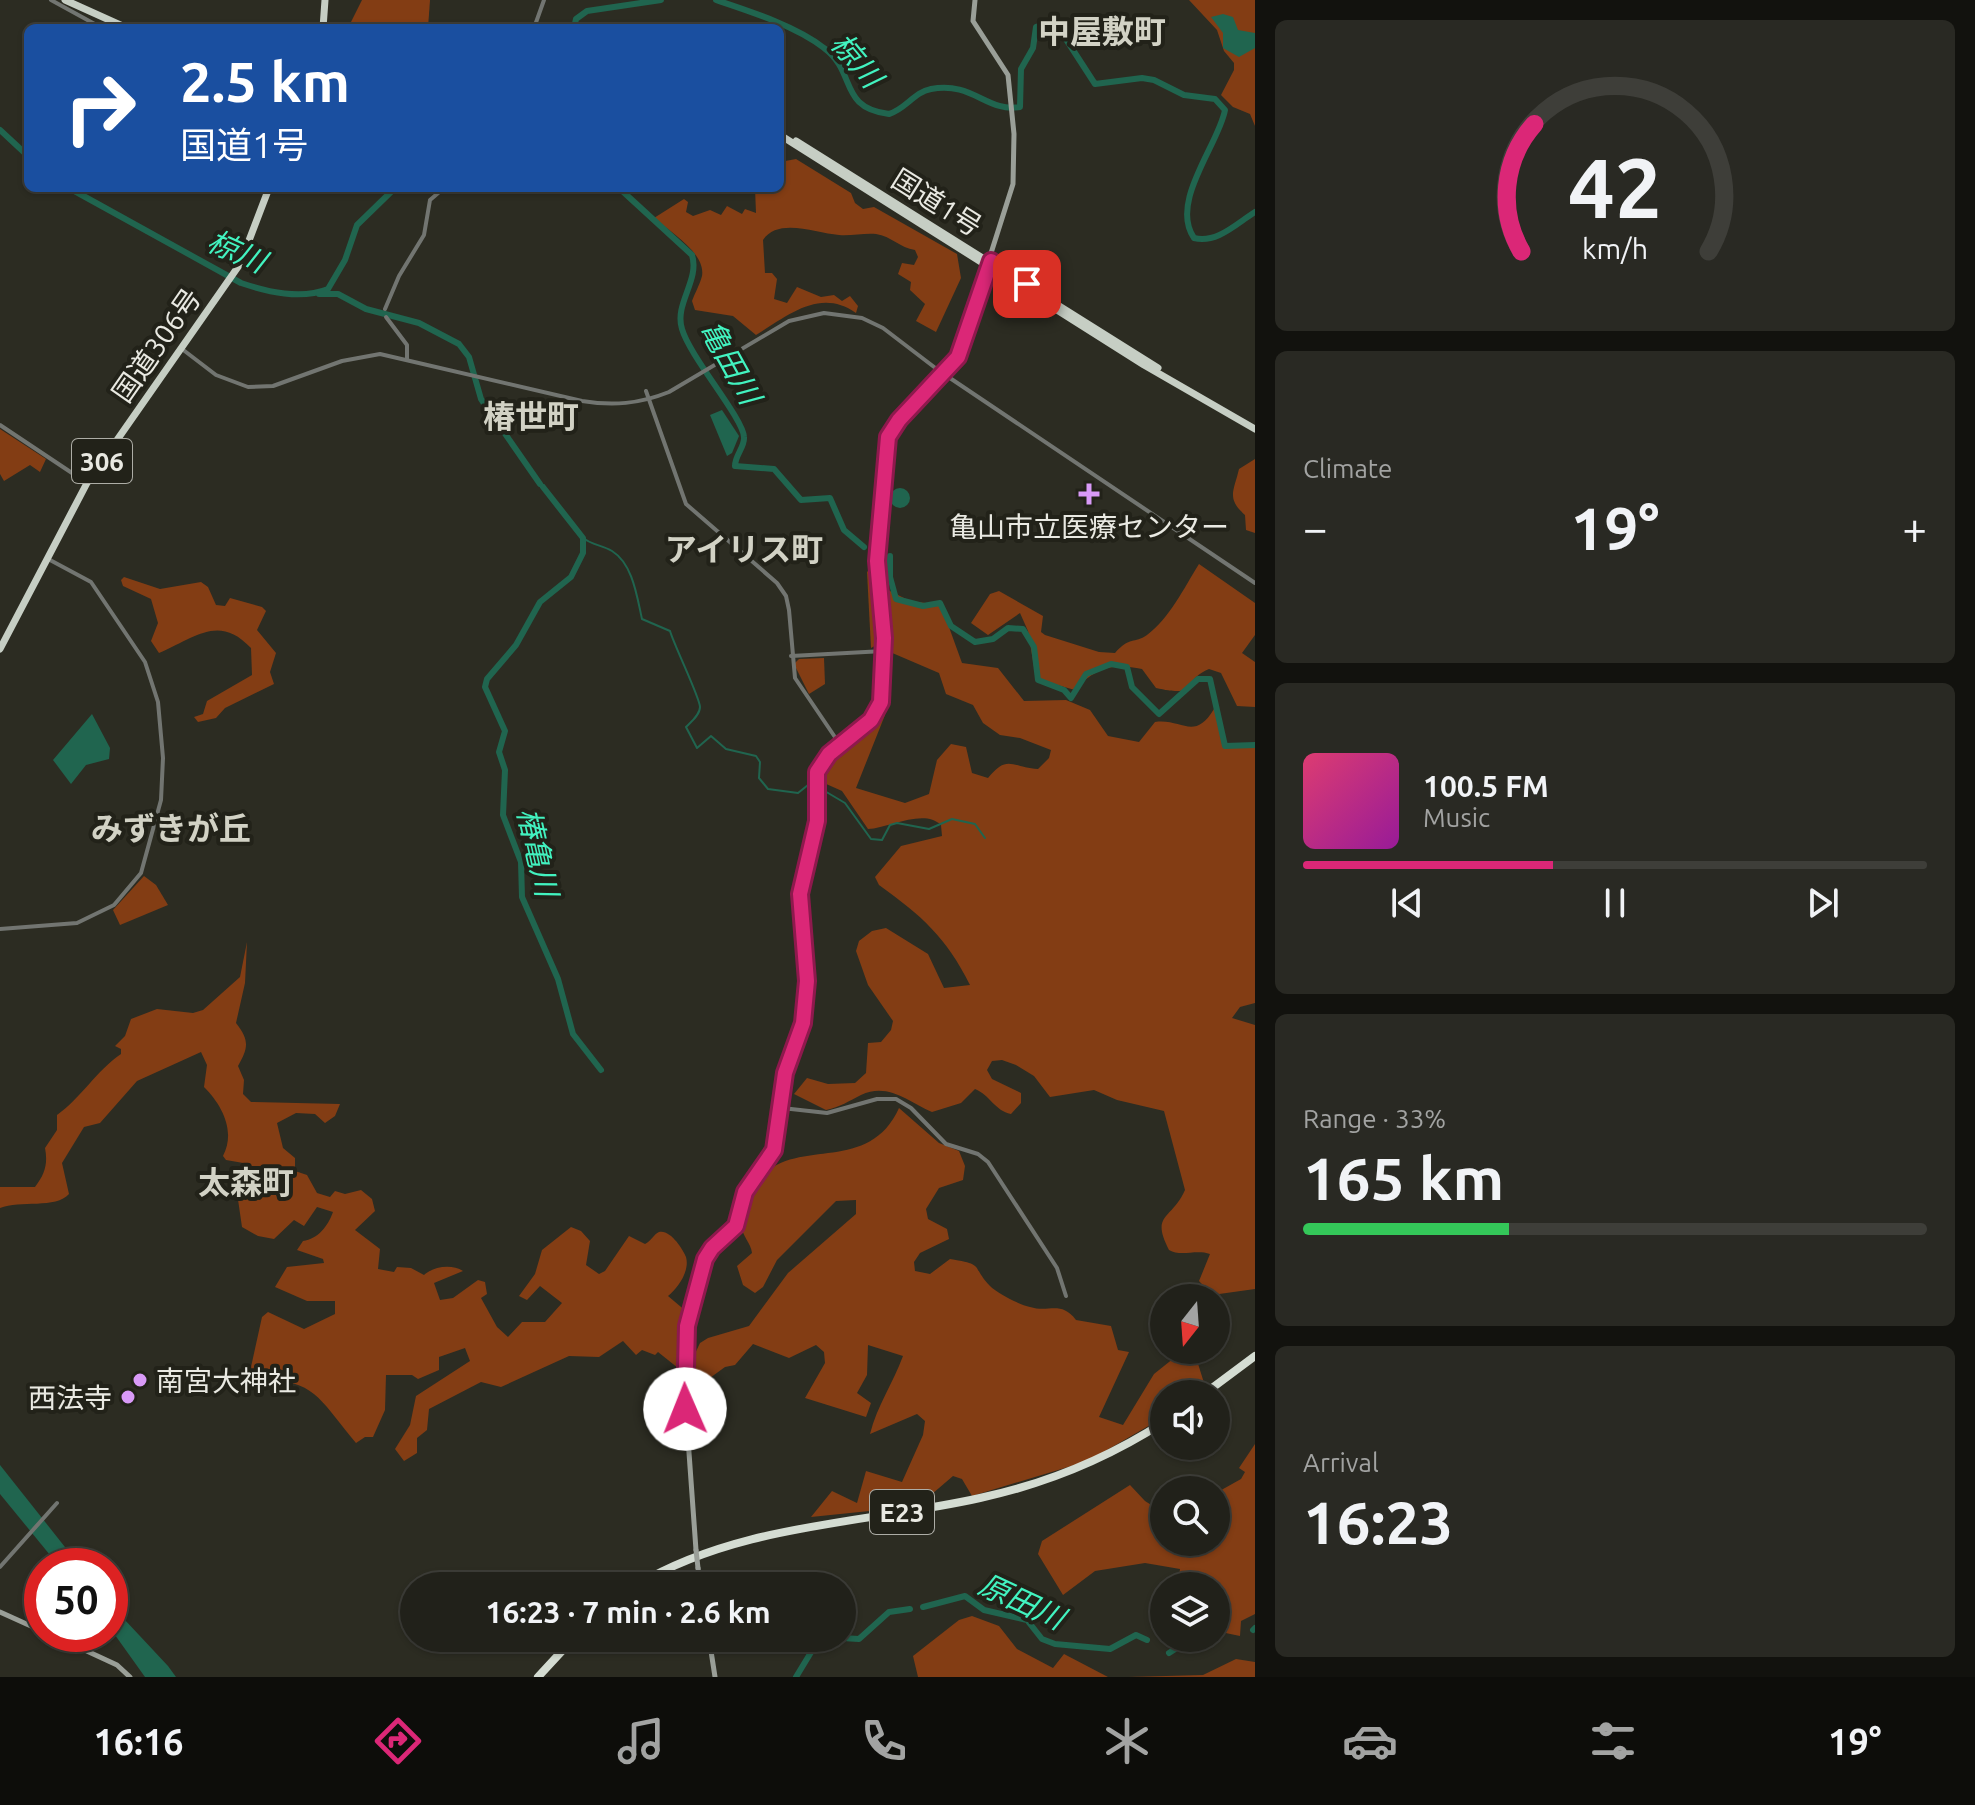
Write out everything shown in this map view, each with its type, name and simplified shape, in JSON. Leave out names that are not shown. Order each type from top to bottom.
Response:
[{"type":"highway","points":[[65,0],[118,24]]},
{"type":"highway","points":[[323,24],[325,0]]},
{"type":"highway","name":"国道1号","points":[[784,136],[1255,429]]},
{"type":"highway","name":"国道306号","points":[[0,649],[50,560],[87,483],[235,272],[247,250],[268,192]]},
{"type":"highway","points":[[1223,1380],[1255,1356]]},
{"type":"highway","points":[[1230,1381],[1255,1363]]},
{"type":"highway","name":"E23","points":[[662,1572],[743,1541],[957,1503],[1025,1487],[1091,1462],[1150,1430]]},
{"type":"highway","name":"E23","points":[[674,1572],[694,1562],[755,1543],[958,1508],[1026,1491],[1112,1457],[1150,1436]]},
{"type":"highway","points":[[531,1677],[554,1652]]},
{"type":"highway","points":[[538,1677],[561,1652]]},
{"type":"main road","points":[[698,1572],[684,1383],[689,1318],[707,1255],[734,1229],[745,1192],[772,1155],[782,1108],[785,1073],[803,1023],[807,981],[800,894],[817,821],[817,772],[829,754],[878,709],[884,651],[877,561],[888,437],[899,420],[945,374],[964,343],[1013,184],[1013,122],[1005,67],[973,21],[975,0]]},
{"type":"main road","points":[[0,1612],[24,1623]]},
{"type":"main road","points":[[89,1652],[117,1665],[130,1677]]},
{"type":"main road","points":[[711,1652],[715,1677]]},
{"type":"street","points":[[51,0],[95,24]]},
{"type":"street","points":[[535,24],[544,0]]},
{"type":"street","points":[[385,309],[399,276],[423,239],[430,200],[439,192]]},
{"type":"street","points":[[180,348],[224,379],[258,387],[282,383],[358,357],[380,354],[603,405],[649,400],[789,321],[830,313],[855,316],[878,325],[945,374],[1255,583]]},
{"type":"street","points":[[386,317],[407,345],[407,359]]},
{"type":"street","points":[[646,391],[686,504],[777,583],[786,596],[795,678],[841,746]]},
{"type":"street","points":[[0,425],[87,483]]},
{"type":"street","points":[[0,929],[77,923],[114,905],[141,873],[161,800],[163,758],[158,702],[145,662],[91,582],[50,560]]},
{"type":"street","points":[[791,656],[884,651]]},
{"type":"street","points":[[782,1108],[827,1113],[882,1098],[906,1104],[946,1144],[978,1154],[988,1162],[1057,1268],[1066,1296]]},
{"type":"street","points":[[0,1567],[55,1505]]},
{"type":"shaded area","points":[[362,0],[430,0],[428,24],[350,24]]},
{"type":"shaded area","points":[[1189,0],[1255,0],[1255,126],[1250,114],[1233,107],[1221,95],[1234,70],[1234,63],[1224,51],[1217,30]]},
{"type":"shaded area","points":[[1223,14],[1233,17],[1238,30],[1255,33],[1255,48],[1239,57],[1223,48],[1223,33],[1211,17]]},
{"type":"shaded area","points":[[796,159],[851,193],[855,203],[863,209],[874,207],[957,254],[961,278],[936,332],[916,321],[925,304],[910,290],[911,282],[898,274],[902,263],[914,265],[918,257],[915,250],[876,234],[839,235],[788,228],[778,229],[763,240],[765,273],[772,273],[777,279],[774,299],[787,303],[797,287],[821,297],[834,295],[842,301],[850,296],[858,306],[856,313],[830,303],[817,304],[792,313],[756,335],[733,316],[695,310],[692,301],[702,276],[702,267],[693,251],[654,218],[684,199],[688,202],[686,212],[693,216],[710,210],[721,215],[727,206],[742,214],[745,209],[756,213],[755,192],[784,192],[784,161]]},
{"type":"shaded area","points":[[722,410],[739,436],[732,453],[727,456],[710,415]]},
{"type":"shaded area","points":[[0,429],[46,459],[40,472],[30,465],[4,481],[0,474]]},
{"type":"shaded area","points":[[1255,459],[1255,533],[1246,530],[1245,515],[1235,504],[1233,494],[1239,469]]},
{"type":"shaded area","points":[[900,488],[907,491],[910,498],[907,505],[900,508],[893,505],[890,498],[893,491]]},
{"type":"shaded area","points":[[1199,564],[1255,603],[1255,635],[1242,653],[1255,662],[1255,707],[1237,706],[1221,673],[1209,669],[1195,678],[1185,690],[1179,691],[1156,688],[1142,669],[1132,667],[1114,667],[1098,672],[1075,690],[1036,679],[1028,631],[1020,613],[988,635],[971,623],[990,594],[999,591],[1043,616],[1041,632],[1045,635],[1099,652],[1115,653],[1124,644],[1143,638],[1162,621]]},
{"type":"shaded area","points":[[874,565],[880,643],[871,648],[867,572]]},
{"type":"shaded area","points":[[124,577],[160,589],[201,582],[208,587],[216,605],[225,606],[230,598],[262,607],[266,611],[257,630],[276,653],[270,672],[274,684],[225,708],[216,718],[198,722],[194,717],[203,714],[207,701],[252,675],[251,648],[228,632],[218,630],[196,635],[159,653],[151,641],[158,623],[151,599],[123,586],[121,580]]},
{"type":"shaded area","points":[[882,587],[910,601],[941,605],[962,663],[998,668],[1024,701],[1066,700],[1090,710],[1108,736],[1139,742],[1155,722],[1194,727],[1207,719],[1214,709],[1219,717],[1222,744],[1255,748],[1255,1003],[1240,1007],[1232,1018],[1255,1025],[1255,1289],[1230,1292],[1230,1284],[1202,1284],[1199,1281],[1210,1254],[1169,1250],[1162,1223],[1185,1190],[1164,1111],[1117,1100],[1094,1090],[1050,1097],[1034,1076],[1002,1060],[992,1061],[987,1070],[992,1079],[1021,1093],[1021,1103],[1011,1114],[1001,1110],[975,1089],[961,1103],[932,1112],[889,1092],[871,1092],[826,1110],[794,1094],[807,1078],[828,1084],[855,1083],[866,1073],[868,1043],[881,1042],[891,1030],[893,1021],[868,985],[856,951],[859,941],[872,931],[886,928],[928,954],[944,988],[970,985],[942,940],[908,907],[879,885],[875,877],[901,846],[942,836],[941,825],[925,818],[868,829],[842,791],[824,783],[829,764],[880,714],[885,715],[856,788],[905,803],[929,794],[937,760],[951,744],[966,747],[972,773],[988,778],[1006,764],[1038,769],[1049,758],[1051,750],[1020,738],[1000,735],[983,723],[973,705],[946,694],[939,673],[890,652]]},
{"type":"shaded area","points":[[824,658],[825,684],[809,694],[794,664],[799,659]]},
{"type":"shaded area","points":[[92,714],[110,748],[109,759],[86,765],[71,784],[53,760]]},
{"type":"shaded area","points":[[144,876],[156,885],[168,905],[120,925],[113,910]]},
{"type":"shaded area","points":[[247,942],[245,983],[236,1023],[246,1044],[238,1066],[244,1080],[243,1094],[251,1102],[340,1104],[335,1116],[325,1123],[315,1114],[296,1113],[277,1123],[283,1148],[295,1158],[295,1171],[307,1175],[317,1193],[330,1197],[335,1191],[345,1194],[361,1190],[372,1199],[375,1211],[355,1230],[380,1249],[378,1269],[394,1272],[397,1267],[411,1268],[424,1275],[443,1267],[463,1271],[434,1283],[440,1300],[453,1298],[478,1280],[485,1282],[487,1294],[481,1298],[497,1327],[508,1337],[522,1322],[545,1322],[562,1303],[540,1286],[527,1300],[519,1296],[535,1274],[542,1250],[571,1227],[581,1231],[590,1241],[586,1265],[599,1274],[605,1271],[629,1236],[645,1244],[657,1233],[663,1232],[672,1236],[687,1262],[682,1279],[668,1296],[687,1312],[682,1329],[682,1367],[678,1368],[658,1352],[655,1355],[642,1350],[636,1355],[623,1341],[599,1357],[569,1356],[501,1387],[481,1382],[429,1409],[427,1430],[417,1438],[417,1453],[404,1461],[395,1449],[410,1425],[416,1396],[470,1361],[465,1348],[439,1357],[439,1370],[418,1379],[412,1375],[386,1375],[385,1410],[373,1437],[365,1437],[356,1443],[322,1401],[300,1386],[267,1381],[245,1384],[243,1379],[251,1367],[262,1317],[268,1312],[304,1329],[335,1314],[335,1301],[307,1301],[275,1287],[287,1267],[324,1263],[323,1259],[297,1250],[303,1241],[322,1231],[333,1212],[317,1207],[304,1226],[294,1220],[274,1239],[258,1236],[242,1227],[236,1186],[253,1183],[259,1174],[249,1164],[226,1160],[223,1156],[227,1147],[227,1128],[221,1110],[204,1087],[207,1065],[201,1052],[137,1081],[100,1123],[84,1127],[62,1163],[69,1194],[63,1199],[0,1208],[0,1187],[35,1187],[46,1164],[45,1148],[57,1130],[57,1115],[121,1054],[121,1049],[115,1046],[125,1036],[131,1019],[157,1009],[193,1013],[203,1010],[240,977]]},
{"type":"shaded area","points":[[899,1108],[939,1143],[959,1151],[965,1166],[963,1180],[939,1188],[926,1209],[928,1219],[947,1229],[949,1239],[920,1253],[914,1262],[915,1271],[930,1274],[950,1259],[969,1263],[976,1267],[993,1289],[1026,1306],[1065,1310],[1076,1320],[1111,1326],[1118,1350],[1129,1352],[1099,1417],[1123,1425],[1150,1381],[1150,1425],[1088,1461],[972,1496],[962,1479],[953,1476],[918,1506],[811,1517],[832,1491],[857,1503],[866,1471],[902,1482],[923,1435],[925,1421],[917,1414],[870,1434],[903,1356],[868,1345],[867,1375],[857,1393],[871,1403],[866,1417],[805,1398],[825,1363],[824,1352],[816,1345],[789,1358],[753,1344],[735,1365],[725,1367],[703,1383],[691,1362],[700,1343],[708,1338],[749,1326],[788,1273],[856,1214],[856,1200],[836,1201],[777,1260],[763,1287],[755,1293],[743,1285],[737,1266],[752,1253],[741,1225],[744,1207],[766,1172],[804,1156],[846,1150],[867,1143],[885,1130]]},
{"type":"shaded area","points":[[1166,1364],[1198,1364],[1203,1380],[1150,1380]]},
{"type":"shaded area","points":[[1255,1444],[1255,1614],[1241,1621],[1240,1636],[1230,1634],[1230,1572],[1180,1572],[1180,1569],[1145,1563],[1095,1571],[1063,1595],[1038,1554],[1042,1541],[1130,1485],[1150,1504],[1150,1556],[1230,1556],[1230,1485],[1241,1479],[1245,1472],[1239,1468]]},
{"type":"shaded area","points":[[0,1465],[66,1548],[44,1548],[0,1494]]},
{"type":"shaded area","points":[[972,1616],[999,1626],[1017,1649],[1053,1668],[1064,1654],[1108,1677],[918,1677],[913,1656],[959,1620]]},
{"type":"shaded area","points":[[128,1623],[176,1677],[145,1677],[127,1652]]},
{"type":"shaded area","points":[[1236,1659],[1255,1662],[1255,1677],[1128,1677],[1203,1675]]},
{"type":"waterway","name":"椋川","points":[[575,24],[576,19],[587,11],[661,0]]},
{"type":"waterway","name":"椋川","points":[[716,0],[781,24]]},
{"type":"waterway","name":"椋川","points":[[784,26],[813,40],[834,57],[862,105],[889,114],[925,91],[946,88],[958,89],[998,106],[1020,107],[1021,69],[1033,48],[1036,27],[1047,24],[1062,33],[1095,84],[1142,78],[1154,80],[1184,95],[1215,99],[1225,110],[1191,191],[1187,208],[1188,224],[1194,238],[1219,235],[1255,212]]},
{"type":"waterway","name":"椋川","points":[[0,130],[24,152]]},
{"type":"waterway","name":"椋川","points":[[76,192],[241,283],[273,292],[296,294],[328,289],[345,260],[357,225],[391,192]]},
{"type":"waterway","name":"亀田川","points":[[623,192],[692,255],[693,274],[680,320],[687,341],[741,428],[744,441],[735,466],[774,469],[801,500],[830,498],[844,530],[864,547]]},
{"type":"waterway","name":"椿亀川","points":[[319,294],[338,294],[366,309],[419,323],[459,344],[469,357],[481,399],[540,484]]},
{"type":"waterway","name":"椿亀川","points":[[543,487],[583,538],[583,553],[571,577],[540,602],[516,645],[487,679],[485,687],[505,731],[499,752],[505,770],[503,815],[521,862],[522,897],[558,979],[573,1034],[601,1070]]},
{"type":"waterway","points":[[583,538],[619,557],[633,582],[642,619],[670,631],[699,702],[699,713],[686,727],[697,748],[711,736],[726,749],[756,756],[760,762],[759,778],[768,789],[798,793],[808,785]]},
{"type":"waterway","name":"亀田川","points":[[890,556],[890,577],[896,599],[923,606],[940,603],[951,626],[975,642],[993,639],[1008,628],[1023,629],[1034,647],[1038,680],[1064,690],[1071,698],[1086,674],[1111,664],[1127,667],[1132,687],[1159,714],[1198,679],[1210,679],[1225,746],[1255,745]]},
{"type":"waterway","points":[[823,790],[845,803],[871,839],[882,840],[890,825],[897,823],[929,829],[952,819],[975,824],[985,838]]},
{"type":"waterway","name":"原田川","points":[[923,1607],[965,1596],[984,1610],[1027,1620],[1042,1639],[1055,1644],[1110,1649],[1136,1635],[1147,1640]]},
{"type":"waterway","name":"原田川","points":[[856,1639],[889,1612],[910,1609]]},
{"type":"waterway","name":"原田川","points":[[796,1677],[811,1652]]},
{"type":"place","name":"亀山市立医療センター","points":[[1089,494]]},
{"type":"place","name":"南宮大神社","points":[[140,1380]]},
{"type":"place","name":"西法寺","points":[[128,1397]]},
{"type":"district","name":"中屋敷町","points":[[1102,31]]},
{"type":"district","name":"椿世町","points":[[531,416]]},
{"type":"district","name":"アイリス町","points":[[744,549]]},
{"type":"district","name":"みずきが丘","points":[[171,828]]},
{"type":"district","name":"太森町","points":[[246,1182]]},
{"type":"route","points":[[685,1409],[687,1326],[705,1259],[712,1248],[736,1226],[745,1192],[774,1150],[785,1073],[803,1023],[807,981],[800,894],[817,821],[817,772],[829,754],[871,720],[881,702],[884,638],[877,561],[888,437],[899,420],[958,357],[991,261],[1027,284]]}]
